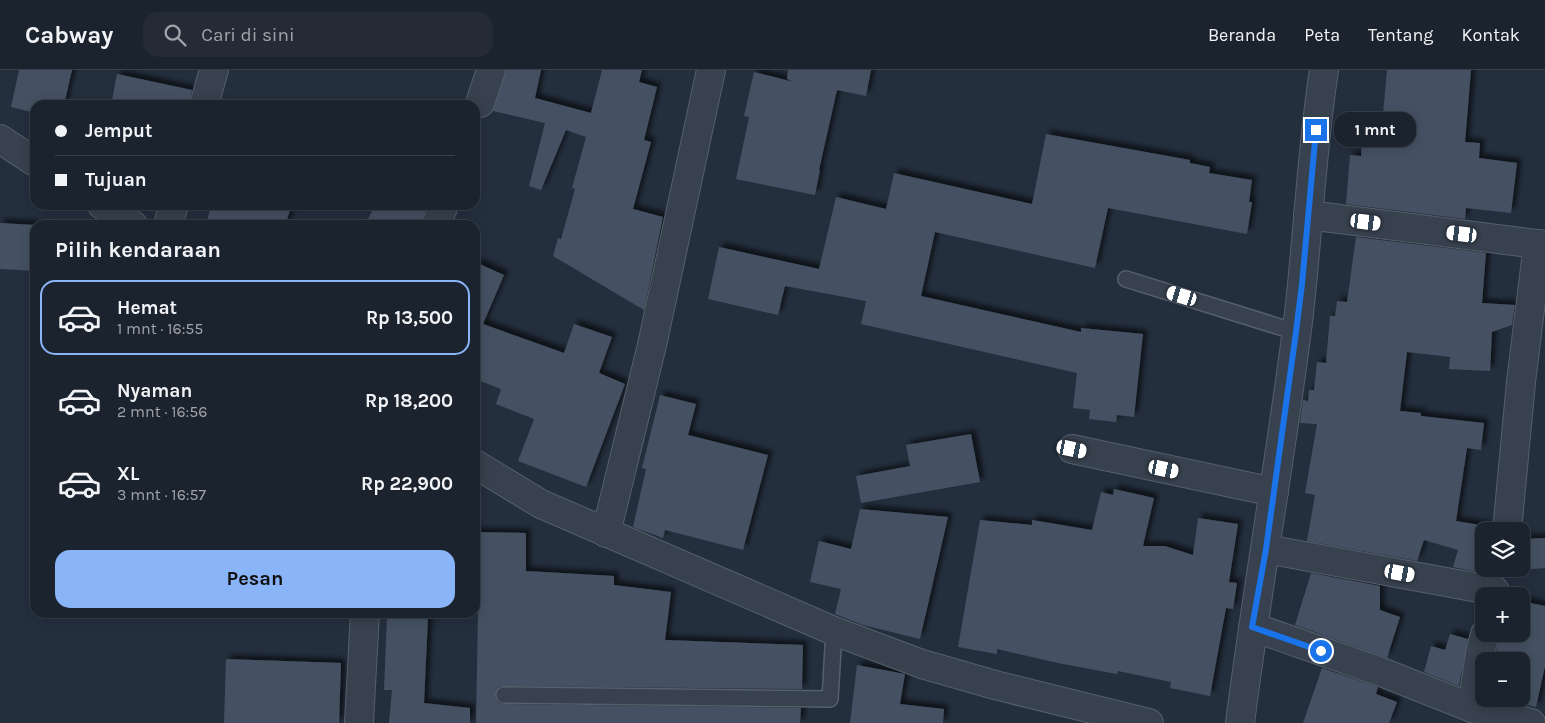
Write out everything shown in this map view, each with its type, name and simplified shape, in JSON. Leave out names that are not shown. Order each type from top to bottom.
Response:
[{"type":"street","points":[[205,100],[214,70]]},
{"type":"street","points":[[480,102],[491,70]]},
{"type":"street","points":[[606,533],[652,345],[711,70]]},
{"type":"street","points":[[1240,723],[1252,627],[1266,549],[1296,332],[1324,70]]},
{"type":"street","points":[[0,139],[30,159]]},
{"type":"street","points":[[110,210],[125,220]]},
{"type":"street","points":[[1308,215],[1541,245],[1522,382],[1508,522]]},
{"type":"street","points":[[1072,449],[1274,492]]},
{"type":"street","points":[[480,467],[541,504],[834,631],[922,664],[995,685],[1149,723]]},
{"type":"street","points":[[1266,549],[1497,585]]},
{"type":"street","points":[[359,723],[365,618]]},
{"type":"street","points":[[1252,627],[1384,673],[1472,708],[1530,723]]},
{"type":"street","points":[[1472,708],[1483,642]]},
{"type":"street","points":[[1539,723],[1545,720]]},
{"type":"lane","points":[[1126,279],[1296,332]]},
{"type":"lane","points":[[504,695],[830,699],[834,631]]},
{"type":"building","points":[[19,70],[72,70],[65,100],[30,100],[30,112],[11,107]]},
{"type":"building","points":[[506,70],[541,70],[535,98],[591,113],[602,70],[642,70],[639,82],[657,87],[644,140],[651,142],[633,209],[663,217],[644,310],[553,256],[558,238],[561,239],[575,189],[572,188],[586,137],[566,130],[541,190],[529,186],[545,123],[493,111]]},
{"type":"building","points":[[788,70],[871,70],[866,96],[837,90],[815,195],[736,179],[749,117],[744,116],[754,72],[794,82],[787,79]]},
{"type":"building","points":[[1387,70],[1471,70],[1465,142],[1480,143],[1479,158],[1517,163],[1511,213],[1466,208],[1465,219],[1346,204],[1350,155],[1361,156],[1362,141],[1370,141],[1369,136],[1381,137]]},
{"type":"building","points":[[117,74],[192,90],[190,100],[112,100]]},
{"type":"building","points":[[1046,134],[1190,160],[1190,163],[1210,167],[1209,173],[1252,180],[1249,202],[1252,202],[1247,234],[1108,208],[1095,268],[935,232],[921,296],[1081,332],[1081,328],[1143,334],[1134,417],[1117,415],[1116,422],[1089,419],[1090,410],[1073,408],[1077,373],[861,324],[866,301],[785,286],[778,315],[708,299],[719,247],[819,269],[836,197],[886,209],[894,173],[1032,204]]},
{"type":"building","points":[[210,210],[290,210],[287,220],[207,220]]},
{"type":"building","points":[[372,210],[425,211],[422,220],[368,220]]},
{"type":"building","points":[[0,223],[30,225],[30,271],[0,269]]},
{"type":"building","points":[[1356,237],[1486,253],[1482,303],[1515,305],[1512,325],[1492,332],[1490,371],[1449,369],[1450,357],[1407,352],[1400,411],[1421,413],[1421,416],[1484,423],[1481,450],[1467,448],[1456,521],[1475,524],[1475,572],[1453,567],[1458,550],[1424,540],[1417,561],[1307,541],[1315,495],[1305,493],[1317,424],[1300,423],[1303,400],[1308,401],[1309,390],[1314,390],[1317,362],[1326,363],[1330,316],[1335,316],[1337,301],[1347,302]]},
{"type":"building","points":[[480,264],[504,275],[483,324],[564,353],[574,324],[612,337],[599,373],[625,384],[586,487],[518,461],[534,419],[496,404],[501,389],[480,381]]},
{"type":"building","points":[[660,395],[696,404],[688,435],[768,455],[743,550],[665,530],[663,538],[633,527],[646,469],[642,468]]},
{"type":"building","points":[[971,434],[980,482],[861,503],[856,476],[910,466],[906,445]]},
{"type":"building","points":[[1114,489],[1154,498],[1143,546],[1165,546],[1193,555],[1198,518],[1238,524],[1229,582],[1237,583],[1233,609],[1226,608],[1210,696],[1170,688],[1171,682],[1118,671],[1117,674],[997,649],[997,654],[958,647],[980,520],[1032,525],[1032,520],[1092,530],[1101,492],[1113,495]]},
{"type":"building","points":[[860,509],[948,517],[920,639],[863,625],[835,614],[841,589],[810,582],[819,541],[851,549]]},
{"type":"building","points":[[480,532],[526,533],[526,571],[614,576],[614,585],[671,592],[665,640],[803,645],[802,689],[504,686],[499,687],[496,691],[496,699],[499,703],[504,704],[801,708],[800,723],[476,723],[478,618],[480,618]]},
{"type":"building","points":[[1545,538],[1545,568],[1530,569],[1530,539]]},
{"type":"building","points":[[1311,573],[1380,586],[1380,610],[1400,617],[1387,658],[1295,625]]},
{"type":"building","points":[[1530,603],[1545,606],[1545,666],[1536,707],[1530,706],[1530,652],[1497,652],[1499,642],[1530,642]]},
{"type":"building","points":[[387,618],[428,618],[424,703],[470,708],[470,723],[389,723],[392,690],[384,690]]},
{"type":"building","points":[[1450,634],[1468,639],[1459,686],[1424,672],[1431,646],[1445,650]]},
{"type":"building","points":[[226,659],[341,663],[339,723],[224,723]]},
{"type":"building","points":[[857,665],[905,674],[900,704],[944,709],[943,723],[850,723]]},
{"type":"building","points":[[1322,668],[1378,687],[1376,694],[1397,702],[1389,723],[1303,723]]},
{"type":"route","points":[[1316,130],[1296,332],[1266,549],[1252,627],[1321,651]]}]
